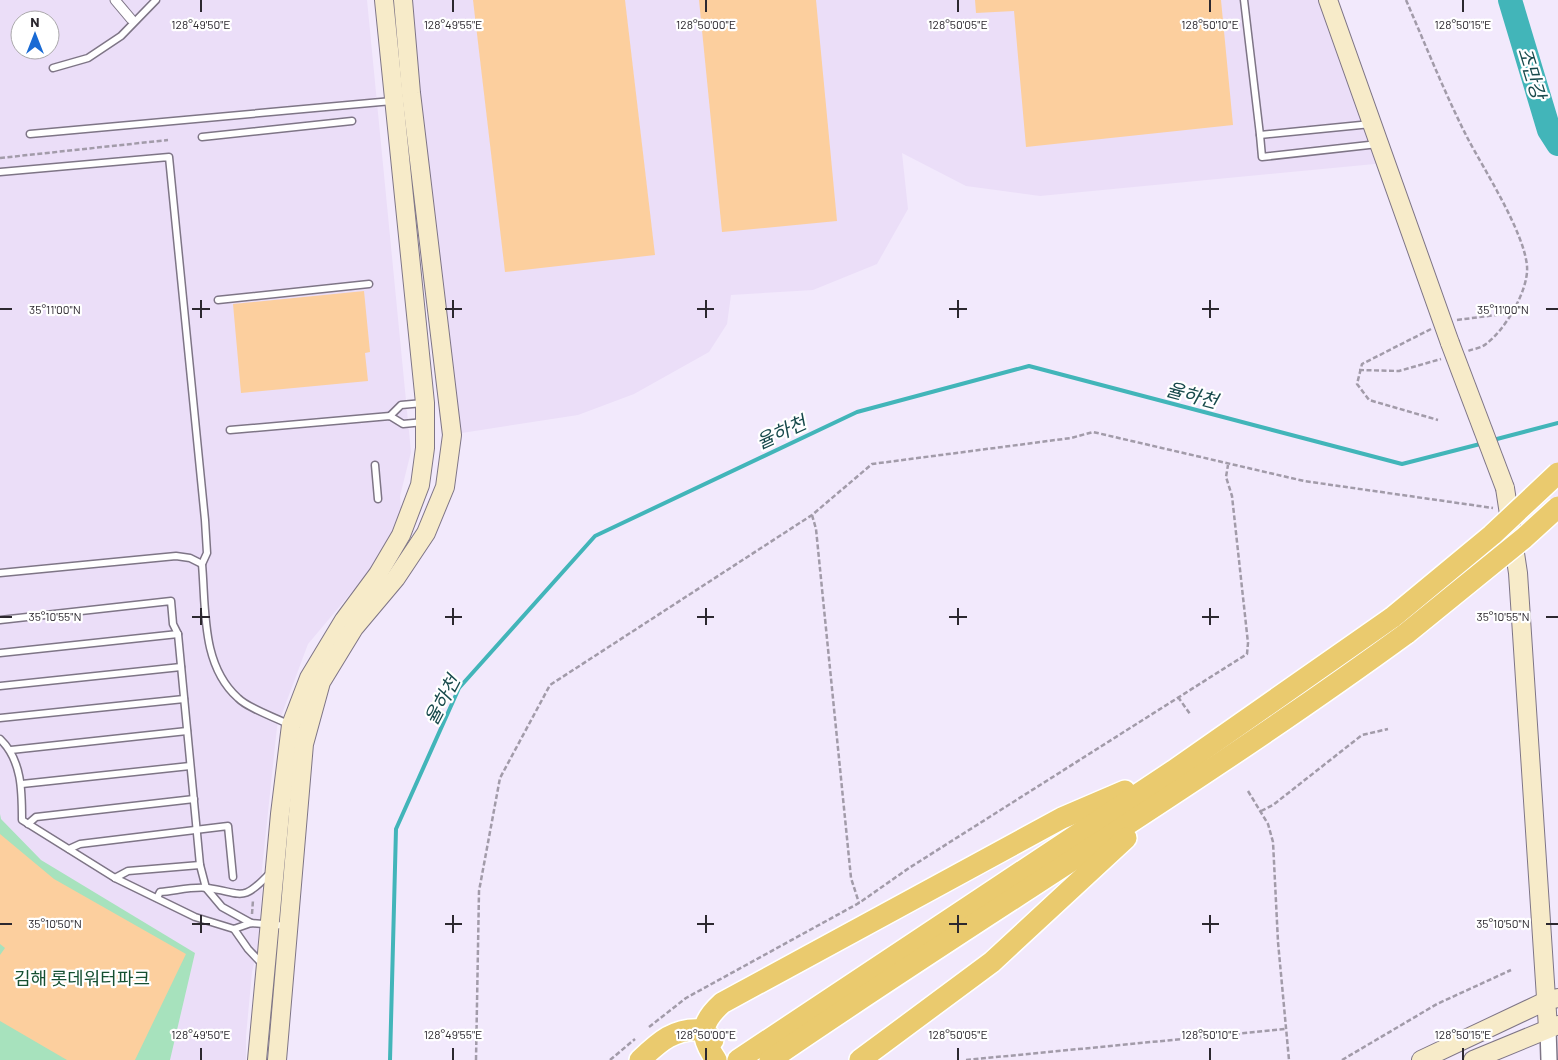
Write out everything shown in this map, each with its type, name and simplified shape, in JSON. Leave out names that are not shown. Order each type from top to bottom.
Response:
[{"type":"highway","points":[[767,1055],[1393,617],[1492,535],[1558,473]]},
{"type":"highway","points":[[738,1060],[767,1055],[1167,800],[1407,633],[1524,538],[1558,507]]},
{"type":"highway","points":[[716,1060],[704,1039],[702,1030],[712,1012],[734,996],[1062,818],[1173,771]]},
{"type":"highway","points":[[860,1060],[992,962],[1167,800]]},
{"type":"highway","points":[[640,1060],[663,1038],[678,1032],[702,1030],[718,1046],[728,1060]]},
{"type":"main road","points":[[257,1060],[291,725],[309,678],[344,620],[378,574],[402,536],[420,485],[425,448],[424,403],[384,0]]},
{"type":"main road","points":[[277,1060],[304,744],[321,682],[354,628],[396,578],[426,533],[445,487],[452,435],[411,93],[403,0]]},
{"type":"main road","points":[[1328,0],[1370,124],[1452,351],[1506,488],[1518,573],[1553,999],[1553,1026],[1481,1059]]},
{"type":"main road","points":[[1422,1060],[1553,999]]},
{"type":"street","points":[[115,0],[131,18]]},
{"type":"street","points":[[1549,1060],[1553,1026]]},
{"type":"lane","points":[[53,68],[88,58],[121,36],[156,0]]},
{"type":"lane","points":[[1244,0],[1262,157],[1378,144]]},
{"type":"lane","points":[[30,134],[394,101]]},
{"type":"lane","points":[[202,137],[352,121]]},
{"type":"lane","points":[[1260,135],[1370,124]]},
{"type":"lane","points":[[0,172],[169,157],[206,520],[207,552],[202,564],[210,654],[218,674],[238,699],[291,725]]},
{"type":"lane","points":[[218,300],[369,284]]},
{"type":"lane","points":[[390,416],[401,405],[424,403]]},
{"type":"lane","points":[[230,430],[390,416],[403,424],[425,422]]},
{"type":"lane","points":[[375,465],[378,499]]},
{"type":"lane","points":[[0,574],[176,556],[190,558],[202,564]]},
{"type":"lane","points":[[0,620],[171,601],[173,624],[178,634],[200,865],[206,888],[222,908],[251,923],[289,926]]},
{"type":"lane","points":[[0,653],[178,634]]},
{"type":"lane","points":[[0,686],[181,667]]},
{"type":"lane","points":[[0,718],[184,699]]},
{"type":"lane","points":[[11,750],[187,731]]},
{"type":"lane","points":[[0,739],[11,750],[22,784],[22,820],[115,878],[195,917],[234,929],[251,923]]},
{"type":"lane","points":[[22,784],[190,766]]},
{"type":"lane","points":[[28,824],[36,817],[194,799]]},
{"type":"lane","points":[[69,849],[80,844],[197,832],[211,827],[228,826],[232,877]]},
{"type":"lane","points":[[115,878],[128,871],[200,865]]},
{"type":"lane","points":[[157,898],[160,892],[206,888],[235,895],[252,892],[275,868]]},
{"type":"lane","points":[[234,929],[248,949],[266,967]]},
{"type":"path","points":[[1359,370],[1399,371],[1452,351],[1485,345],[1512,313],[1526,286],[1527,266],[1523,247],[1467,137],[1406,0]]},
{"type":"path","points":[[0,158],[168,140]]},
{"type":"path","points":[[1438,420],[1369,400],[1357,384],[1362,364],[1442,322],[1512,313]]},
{"type":"path","points":[[476,1060],[479,891],[498,787],[500,778],[550,685],[812,515],[872,464],[1072,438],[1094,432],[1304,481],[1509,510]]},
{"type":"path","points":[[686,998],[860,904],[909,868],[1247,654],[1247,634],[1232,496],[1226,478],[1228,464]]},
{"type":"path","points":[[812,515],[816,529],[851,878],[860,904]]},
{"type":"path","points":[[1178,697],[1190,714]]},
{"type":"path","points":[[1261,810],[1273,805],[1362,735],[1388,729]]},
{"type":"path","points":[[1248,791],[1268,824],[1273,842],[1289,1060]]},
{"type":"path","points":[[252,914],[253,900]]},
{"type":"path","points":[[1342,1060],[1437,1004],[1511,970]]},
{"type":"path","points":[[966,1060],[1286,1029]]},
{"type":"shaded area","points":[[0,0],[367,0],[411,452],[400,496],[401,510],[390,537],[367,574],[308,644],[277,727],[262,869],[258,946],[252,972],[246,1036],[246,1060],[0,1060]]},
{"type":"shaded area","points":[[407,0],[1328,0],[1385,163],[1040,196],[966,186],[902,153],[908,209],[877,264],[813,290],[731,295],[727,324],[709,352],[634,394],[578,415],[449,435]]},
{"type":"green space","name":"김해 롯데워터파크","points":[[0,814],[1,819],[41,860],[195,953],[170,1060],[0,1060]]},
{"type":"building","points":[[473,0],[625,0],[655,255],[505,272]]},
{"type":"building","points":[[699,0],[816,0],[837,221],[722,232]]},
{"type":"building","points":[[975,0],[1221,0],[1233,125],[1026,147],[1014,11],[976,13]]},
{"type":"building","points":[[364,291],[370,352],[365,353],[368,381],[241,393],[233,304]]},
{"type":"building","name":"김해 롯데워터파크","points":[[0,834],[54,879],[186,954],[135,1060],[67,1060],[0,1021],[0,955],[5,948],[0,944]]},
{"type":"waterway","name":"조만강","points":[[1510,0],[1549,130],[1558,144]]},
{"type":"waterway","name":"율하천","points":[[390,1060],[396,829],[459,688],[595,536],[857,412],[1029,366],[1402,464],[1484,443]]},
{"type":"waterway","name":"율하천","points":[[1493,440],[1558,423]]}]
